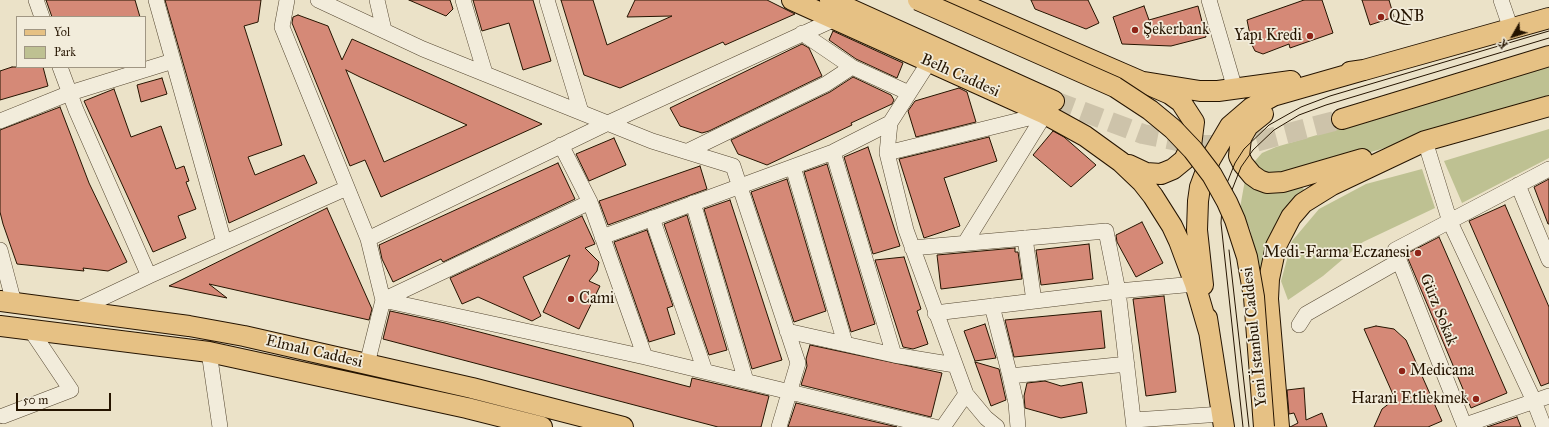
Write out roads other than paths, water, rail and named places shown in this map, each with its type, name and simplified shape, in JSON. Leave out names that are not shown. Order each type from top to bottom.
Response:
[{"type":"main road","name":"Belh Caddesi","points":[[792,0],[832,9],[1050,108],[1121,162]]},
{"type":"main road","name":"Yeni İstanbul Caddesi","points":[[918,0],[1115,87],[1140,102],[1161,118],[1184,140],[1202,161],[1220,188],[1230,208],[1247,257],[1254,297],[1264,427]]},
{"type":"main road","points":[[953,0],[1170,94],[1181,102],[1194,122],[1193,138],[1184,160],[1166,172],[1146,173],[1121,162]]},
{"type":"main road","name":"Belh Caddesi","points":[[832,9],[929,62],[1050,108]]},
{"type":"main road","points":[[1222,423],[1209,332],[1196,216],[1199,194],[1205,173],[1223,136],[1239,117],[1251,108],[1273,96],[1549,18]]},
{"type":"main road","points":[[1342,119],[1549,56]]},
{"type":"main road","points":[[1138,81],[1194,91],[1235,89],[1364,70]]},
{"type":"main road","points":[[1364,70],[1324,89],[1278,106],[1253,121],[1244,133],[1240,147],[1240,156],[1246,169],[1259,180],[1275,183],[1549,106]]},
{"type":"main road","points":[[1279,427],[1268,299],[1268,279],[1271,262],[1282,232],[1291,217],[1303,203],[1317,194],[1352,174],[1425,141]]},
{"type":"main road","points":[[1121,162],[1142,182],[1163,210],[1179,241],[1195,284],[1209,332]]},
{"type":"main road","name":"Elmalı Caddesi","points":[[7,302],[189,326],[244,336],[472,388],[623,427]]},
{"type":"main road","name":"Elmalı Caddesi","points":[[0,326],[209,352],[467,408],[542,427]]},
{"type":"street","points":[[36,0],[42,16]]},
{"type":"street","points":[[156,0],[224,242]]},
{"type":"street","points":[[287,0],[282,27],[368,239],[383,300],[367,364]]},
{"type":"street","points":[[318,0],[485,73],[652,141],[733,166],[798,363],[779,427]]},
{"type":"street","points":[[377,0],[384,30]]},
{"type":"street","points":[[463,0],[485,73]]},
{"type":"street","points":[[548,0],[581,112]]},
{"type":"street","points":[[1209,0],[1235,89]]},
{"type":"street","points":[[1501,0],[1511,29]]},
{"type":"street","points":[[368,239],[561,145],[802,33],[832,9]]},
{"type":"street","points":[[802,33],[852,67],[909,93]]},
{"type":"street","points":[[0,120],[70,93],[173,61]]},
{"type":"street","points":[[929,62],[890,123],[887,153],[912,248],[966,394],[986,418],[998,427]]},
{"type":"street","points":[[688,151],[826,84],[852,67]]},
{"type":"street","points":[[60,68],[149,276]]},
{"type":"street","points":[[887,153],[1050,108]]},
{"type":"street","points":[[965,244],[1050,108]]},
{"type":"street","points":[[602,237],[833,152],[890,123]]},
{"type":"street","points":[[1425,141],[1450,222],[1534,401],[1544,427]]},
{"type":"street","points":[[561,145],[590,202],[645,357]]},
{"type":"street","points":[[833,152],[894,355]]},
{"type":"street","points":[[793,167],[845,343]]},
{"type":"street","points":[[1299,325],[1306,314],[1397,256],[1403,244],[1450,222],[1549,169]]},
{"type":"street","points":[[1518,185],[1549,260]]},
{"type":"street","points":[[75,311],[224,242],[347,188]]},
{"type":"street","points":[[383,300],[590,202]]},
{"type":"street","points":[[693,203],[746,381]]},
{"type":"street","points":[[652,218],[705,371]]},
{"type":"street","points":[[912,248],[1106,231],[1118,291],[1134,424],[1222,423]]},
{"type":"street","points":[[1025,238],[1034,301]]},
{"type":"street","points":[[0,250],[7,302]]},
{"type":"street","name":"Gürz Sokak","points":[[1397,256],[1465,426]]},
{"type":"street","points":[[935,313],[1118,291],[1195,284]]},
{"type":"street","points":[[383,300],[645,357],[935,427]]},
{"type":"street","points":[[992,306],[1016,403],[1018,427]]},
{"type":"street","points":[[3,416],[71,390],[30,329]]},
{"type":"street","points":[[787,331],[894,355],[955,365]]},
{"type":"street","points":[[209,352],[220,427]]},
{"type":"street","points":[[1010,376],[1127,364]]},
{"type":"street","points":[[943,427],[966,394]]},
{"type":"street","points":[[1465,426],[1549,396]]},
{"type":"tunnel","points":[[1054,101],[1143,134],[1197,145],[1224,145],[1255,142],[1342,119]]},
{"type":"tram line","points":[[1243,427],[1221,223],[1222,207],[1227,183],[1235,163],[1244,149],[1269,125],[1301,107],[1330,96],[1549,31]]},
{"type":"tram line","points":[[1230,195],[1241,167],[1253,150],[1274,130],[1299,115],[1326,105],[1549,38]]},
{"type":"tram line","points":[[1229,250],[1249,427]]},
{"type":"place","name":"QNB","points":[[1381,17]]},
{"type":"place","name":"Şekerbank","points":[[1135,30]]},
{"type":"place","name":"Yapı Kredi","points":[[1310,36]]},
{"type":"place","name":"Medi-Farma Eczanesi","points":[[1418,253]]},
{"type":"place","name":"Cami","points":[[571,299]]},
{"type":"place","name":"Medicana","points":[[1402,371]]},
{"type":"place","name":"Harani Etliekmek","points":[[1476,399]]}]
